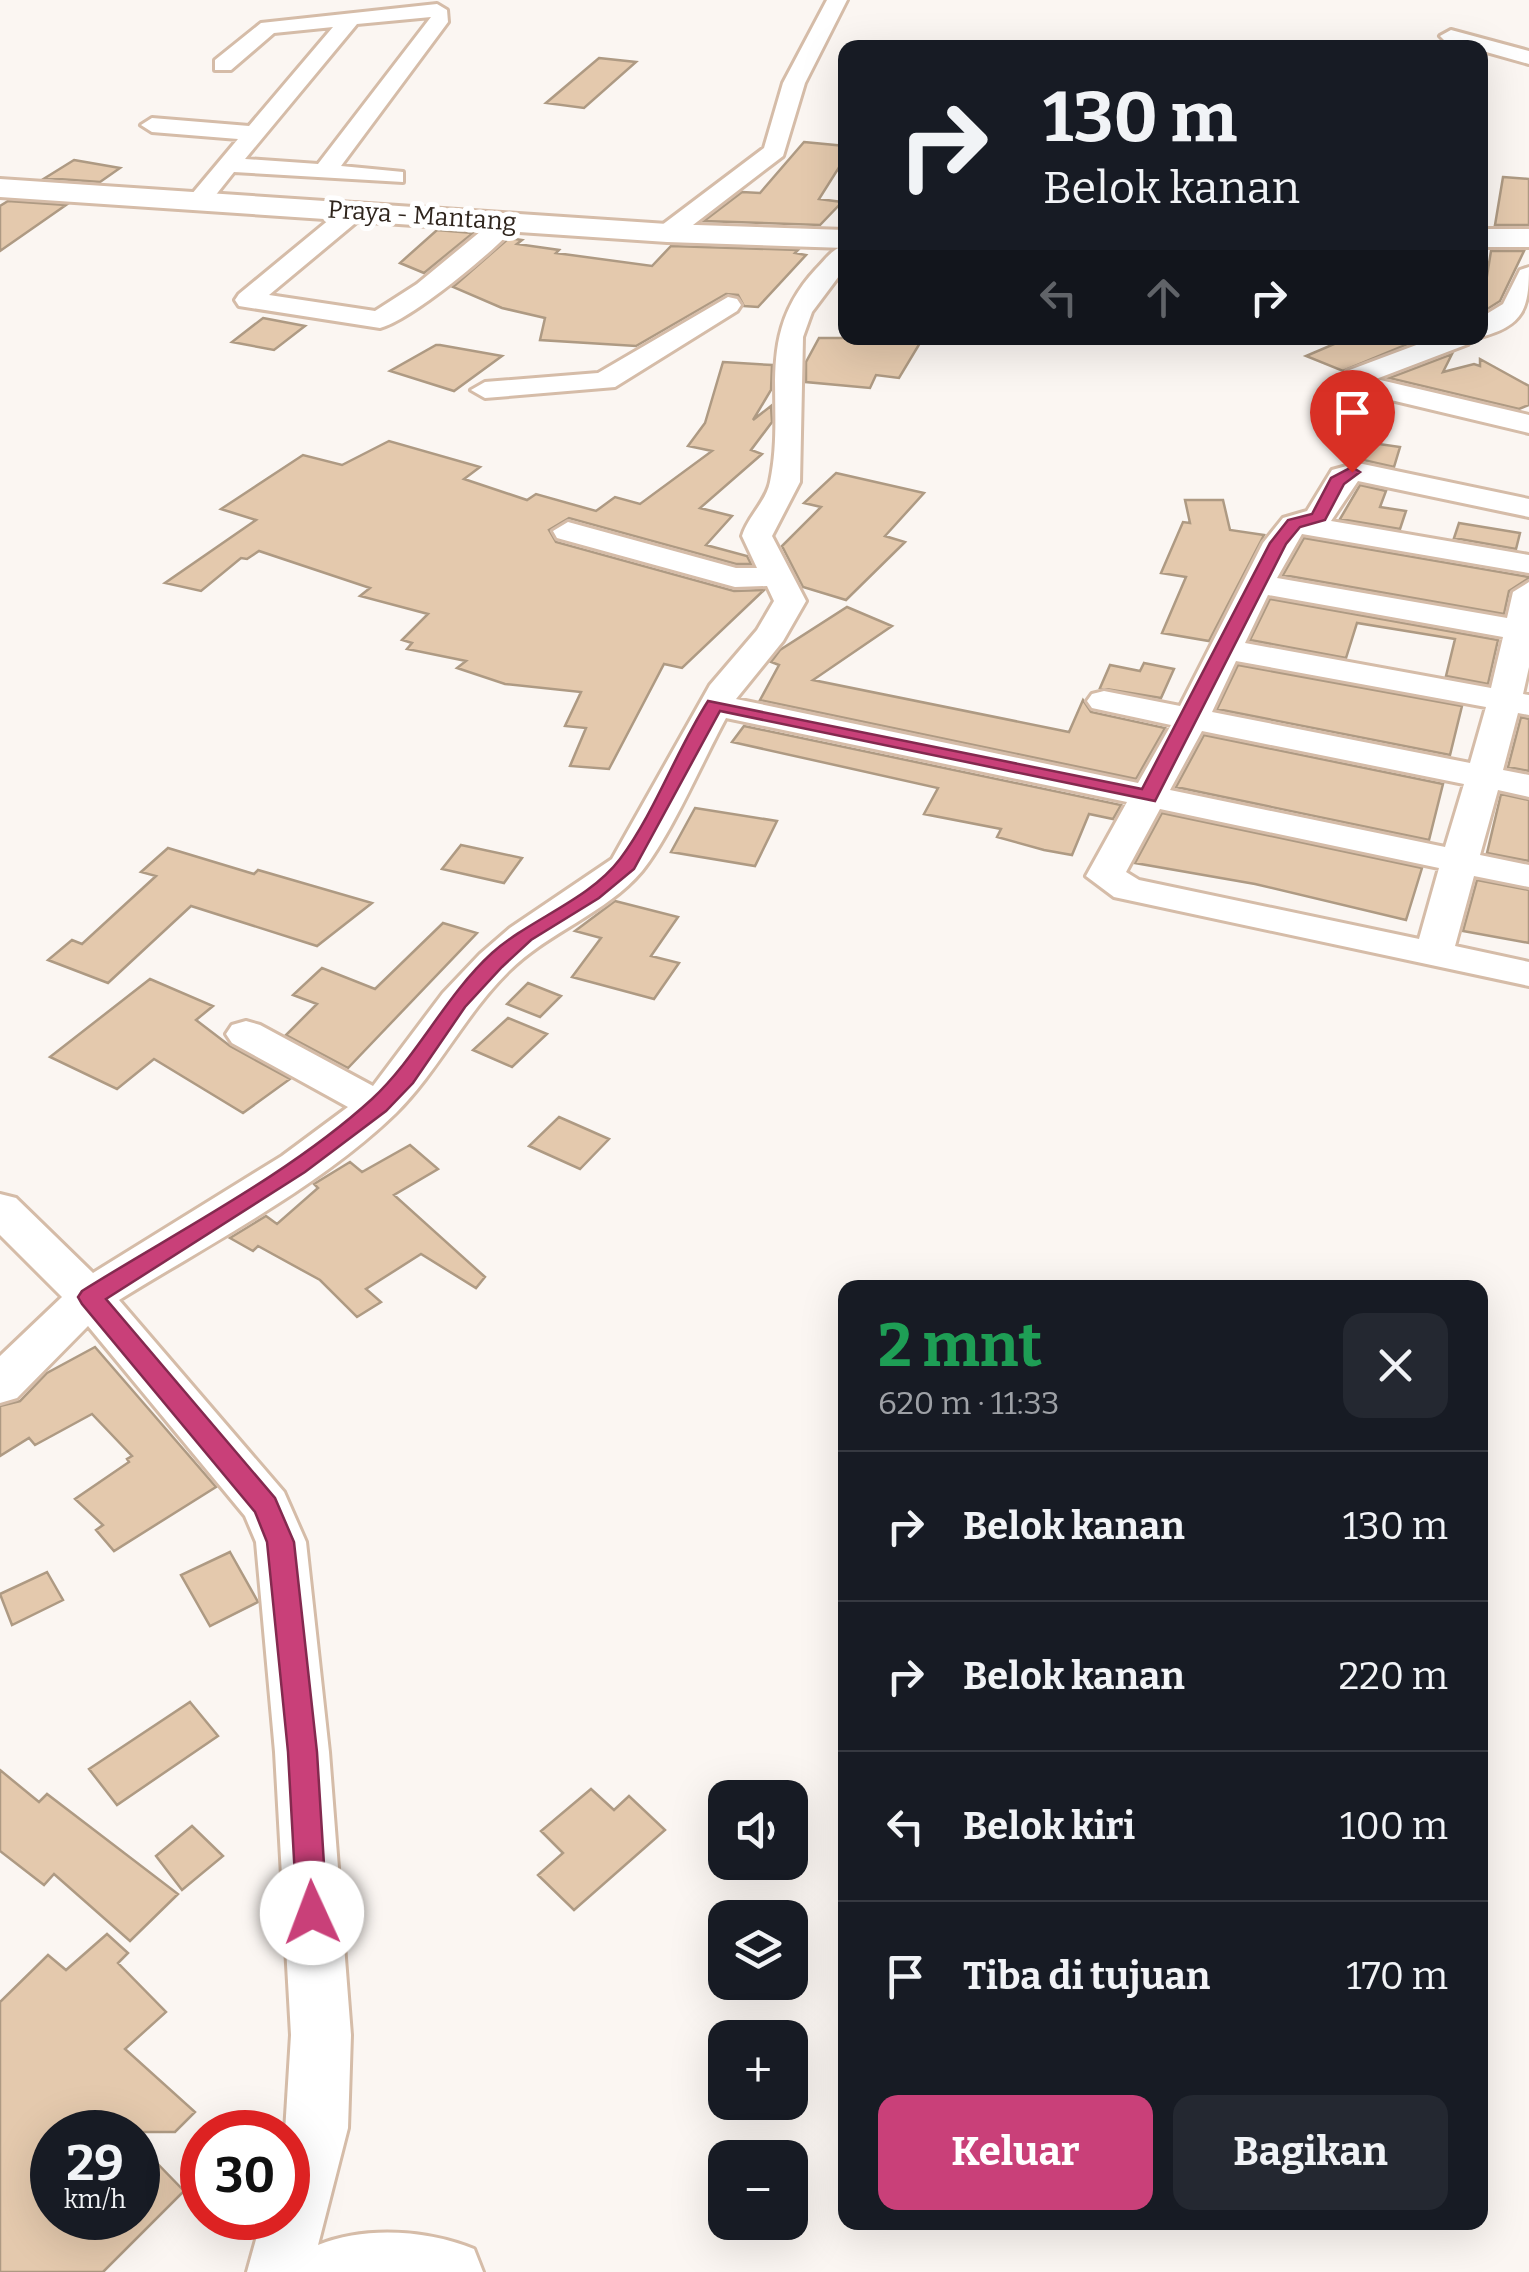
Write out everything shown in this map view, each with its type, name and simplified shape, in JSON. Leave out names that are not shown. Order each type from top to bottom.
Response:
[{"type":"main road","name":"Praya - Mantang","points":[[0,188],[668,233],[838,239]]},
{"type":"main road","points":[[1488,238],[1529,238]]},
{"type":"street","points":[[668,233],[775,151],[794,83],[837,0]]},
{"type":"street","points":[[223,65],[268,27],[436,10],[441,17],[324,172]]},
{"type":"street","points":[[198,201],[352,17]]},
{"type":"street","points":[[1451,36],[1465,40]]},
{"type":"street","points":[[1488,46],[1529,58]]},
{"type":"street","points":[[152,125],[256,133]]},
{"type":"street","points":[[229,165],[394,176]]},
{"type":"street","points":[[356,210],[248,301],[380,320],[426,290],[507,222]]},
{"type":"street","points":[[485,390],[605,381],[750,320],[809,290],[838,260]]},
{"type":"street","points":[[1488,323],[1514,308],[1529,275]]},
{"type":"street","points":[[0,1384],[90,1297],[297,1167],[378,1106],[405,1078],[457,1002],[494,962],[524,936],[592,893],[627,865],[715,705],[742,663],[786,612],[790,601],[757,536],[784,488],[750,320]]},
{"type":"street","points":[[1440,345],[1357,378],[1355,383],[1529,424]]},
{"type":"street","points":[[1529,508],[1352,472],[1337,482],[1319,517],[1294,524],[1278,543],[1191,719],[1106,871],[1112,883],[1529,974]]},
{"type":"street","points":[[1294,524],[1529,564]]},
{"type":"street","points":[[568,531],[735,578],[780,576]]},
{"type":"street","points":[[1258,584],[1524,631]]},
{"type":"street","points":[[1434,953],[1482,777],[1517,703],[1529,592]]},
{"type":"street","points":[[1224,649],[1517,703]]},
{"type":"street","points":[[1104,701],[1529,786]]},
{"type":"street","points":[[715,705],[1529,876]]},
{"type":"street","points":[[246,1034],[378,1106]]},
{"type":"street","points":[[0,1209],[90,1297],[266,1506],[281,1542],[302,1752],[321,2035],[317,2128],[279,2272]]},
{"type":"street","points":[[331,2272],[374,2264],[451,2272]]},
{"type":"building","points":[[599,58],[636,62],[584,108],[546,103]]},
{"type":"building","points":[[804,142],[838,145],[838,169],[819,199],[838,201],[838,206],[820,225],[704,221],[742,192],[760,193]]},
{"type":"building","points":[[74,160],[120,168],[100,182],[45,178]]},
{"type":"building","points":[[1503,177],[1529,179],[1529,225],[1495,225]]},
{"type":"building","points":[[8,201],[66,205],[0,251],[0,206]]},
{"type":"building","points":[[437,230],[473,233],[424,273],[400,263]]},
{"type":"building","points":[[509,238],[522,240],[517,244],[559,250],[556,253],[652,266],[671,246],[798,250],[795,253],[806,255],[758,307],[744,306],[738,295],[726,294],[636,346],[540,340],[545,318],[502,308],[453,287]]},
{"type":"building","points":[[1491,251],[1524,251],[1500,301],[1488,309]]},
{"type":"building","points":[[263,318],[305,326],[274,350],[232,342]]},
{"type":"building","points":[[819,338],[838,338],[838,345],[919,345],[899,378],[876,375],[870,388],[806,382],[806,362]]},
{"type":"building","points":[[436,345],[502,356],[454,391],[390,371]]},
{"type":"building","points":[[1332,345],[1406,345],[1343,371],[1306,356]]},
{"type":"building","points":[[1452,354],[1443,372],[1480,366],[1480,359],[1529,386],[1529,405],[1519,409],[1389,378]]},
{"type":"building","points":[[723,362],[772,365],[771,390],[753,420],[771,406],[772,422],[751,450],[762,454],[700,508],[732,516],[706,545],[747,556],[751,564],[736,564],[569,518],[549,530],[556,542],[734,591],[764,590],[682,668],[664,664],[609,769],[570,766],[586,728],[565,726],[581,692],[505,684],[457,668],[466,661],[407,649],[412,643],[402,640],[428,614],[360,596],[370,588],[259,551],[247,559],[241,558],[201,591],[165,583],[256,520],[221,509],[303,455],[342,465],[389,441],[480,467],[464,479],[527,500],[536,494],[596,511],[615,497],[640,504],[712,451],[688,446],[705,423]]},
{"type":"building","points":[[1365,442],[1400,447],[1394,467],[1359,459]]},
{"type":"building","points":[[836,473],[924,493],[885,536],[905,542],[846,600],[803,587],[782,546],[821,507],[804,503]]},
{"type":"building","points":[[1360,485],[1386,491],[1380,507],[1406,511],[1400,529],[1340,519]]},
{"type":"building","points":[[1185,500],[1223,500],[1230,530],[1264,535],[1209,641],[1162,633],[1186,577],[1161,573],[1183,522],[1190,523]]},
{"type":"building","points":[[1459,523],[1520,533],[1516,549],[1454,538]]},
{"type":"building","points":[[1304,538],[1529,578],[1509,591],[1504,614],[1283,575]]},
{"type":"building","points":[[1270,599],[1498,640],[1488,684],[1446,676],[1455,639],[1357,623],[1346,658],[1250,640]]},
{"type":"building","points":[[847,607],[892,626],[813,680],[1069,732],[1083,700],[1091,712],[1165,728],[1136,779],[760,700],[779,665],[771,662],[780,650]]},
{"type":"building","points":[[1144,663],[1174,669],[1161,698],[1100,688],[1110,665],[1140,671]]},
{"type":"building","points":[[1238,665],[1462,706],[1450,755],[1217,709]]},
{"type":"building","points":[[1521,717],[1529,719],[1529,771],[1508,767]]},
{"type":"building","points":[[744,726],[1121,805],[1113,819],[1089,814],[1072,855],[1044,850],[997,837],[1001,829],[924,814],[938,788],[732,742]]},
{"type":"building","points":[[1204,735],[1443,784],[1429,840],[1176,787]]},
{"type":"building","points":[[1501,794],[1529,800],[1529,861],[1487,853]]},
{"type":"building","points":[[695,808],[777,821],[755,866],[671,852]]},
{"type":"building","points":[[1162,813],[1422,868],[1406,920],[1255,884],[1135,863]]},
{"type":"building","points":[[461,845],[522,858],[504,883],[442,869]]},
{"type":"building","points":[[168,848],[372,903],[317,946],[191,906],[108,983],[48,960],[72,940],[82,944],[156,876],[141,872]]},
{"type":"building","points":[[1477,880],[1529,890],[1529,943],[1463,931]]},
{"type":"building","points":[[615,901],[678,917],[651,956],[679,963],[654,999],[572,977],[601,938],[575,931]]},
{"type":"building","points":[[443,923],[477,933],[348,1068],[286,1035],[317,1004],[293,995],[322,968],[375,989]]},
{"type":"building","points":[[150,979],[213,1006],[196,1020],[230,1046],[290,1079],[243,1113],[154,1059],[117,1089],[50,1057]]},
{"type":"building","points":[[528,983],[561,996],[540,1017],[507,1004]]},
{"type":"building","points":[[508,1018],[547,1034],[512,1067],[473,1050]]},
{"type":"building","points":[[559,1117],[609,1139],[580,1169],[529,1146]]},
{"type":"building","points":[[410,1145],[438,1169],[394,1195],[485,1277],[476,1288],[421,1254],[366,1289],[381,1302],[357,1317],[320,1280],[258,1246],[253,1251],[230,1238],[266,1216],[277,1224],[318,1188],[314,1184],[350,1162],[362,1172]]},
{"type":"building","points":[[95,1347],[216,1487],[114,1551],[96,1530],[103,1525],[75,1499],[132,1456],[92,1414],[35,1445],[29,1438],[0,1456],[0,1406],[20,1401],[47,1373]]},
{"type":"building","points":[[230,1552],[258,1602],[210,1626],[181,1575]]},
{"type":"building","points":[[47,1572],[63,1600],[12,1625],[0,1594]]},
{"type":"building","points":[[190,1702],[218,1736],[117,1805],[89,1769]]},
{"type":"building","points":[[0,1770],[39,1802],[47,1794],[178,1894],[130,1941],[54,1874],[44,1885],[0,1851]]},
{"type":"building","points":[[591,1789],[614,1810],[629,1796],[665,1830],[574,1910],[538,1875],[563,1853],[541,1831]]},
{"type":"building","points":[[192,1826],[223,1856],[182,1890],[156,1856]]},
{"type":"building","points":[[107,1934],[128,1953],[118,1963],[166,2012],[125,2049],[193,2110],[180,2110],[180,2127],[175,2132],[160,2132],[160,2110],[30,2110],[30,2240],[135,2240],[103,2272],[0,2272],[0,2002],[48,1955],[66,1970]]},
{"type":"building","points":[[160,2166],[180,2187],[180,2195],[160,2215]]},
{"type":"route","points":[[312,1913],[309,1834],[281,1542],[266,1506],[90,1297],[297,1167],[378,1106],[405,1078],[457,1002],[494,962],[524,936],[592,893],[627,865],[715,705],[1148,796],[1283,535],[1294,524],[1319,517],[1337,482],[1352,472]]}]
